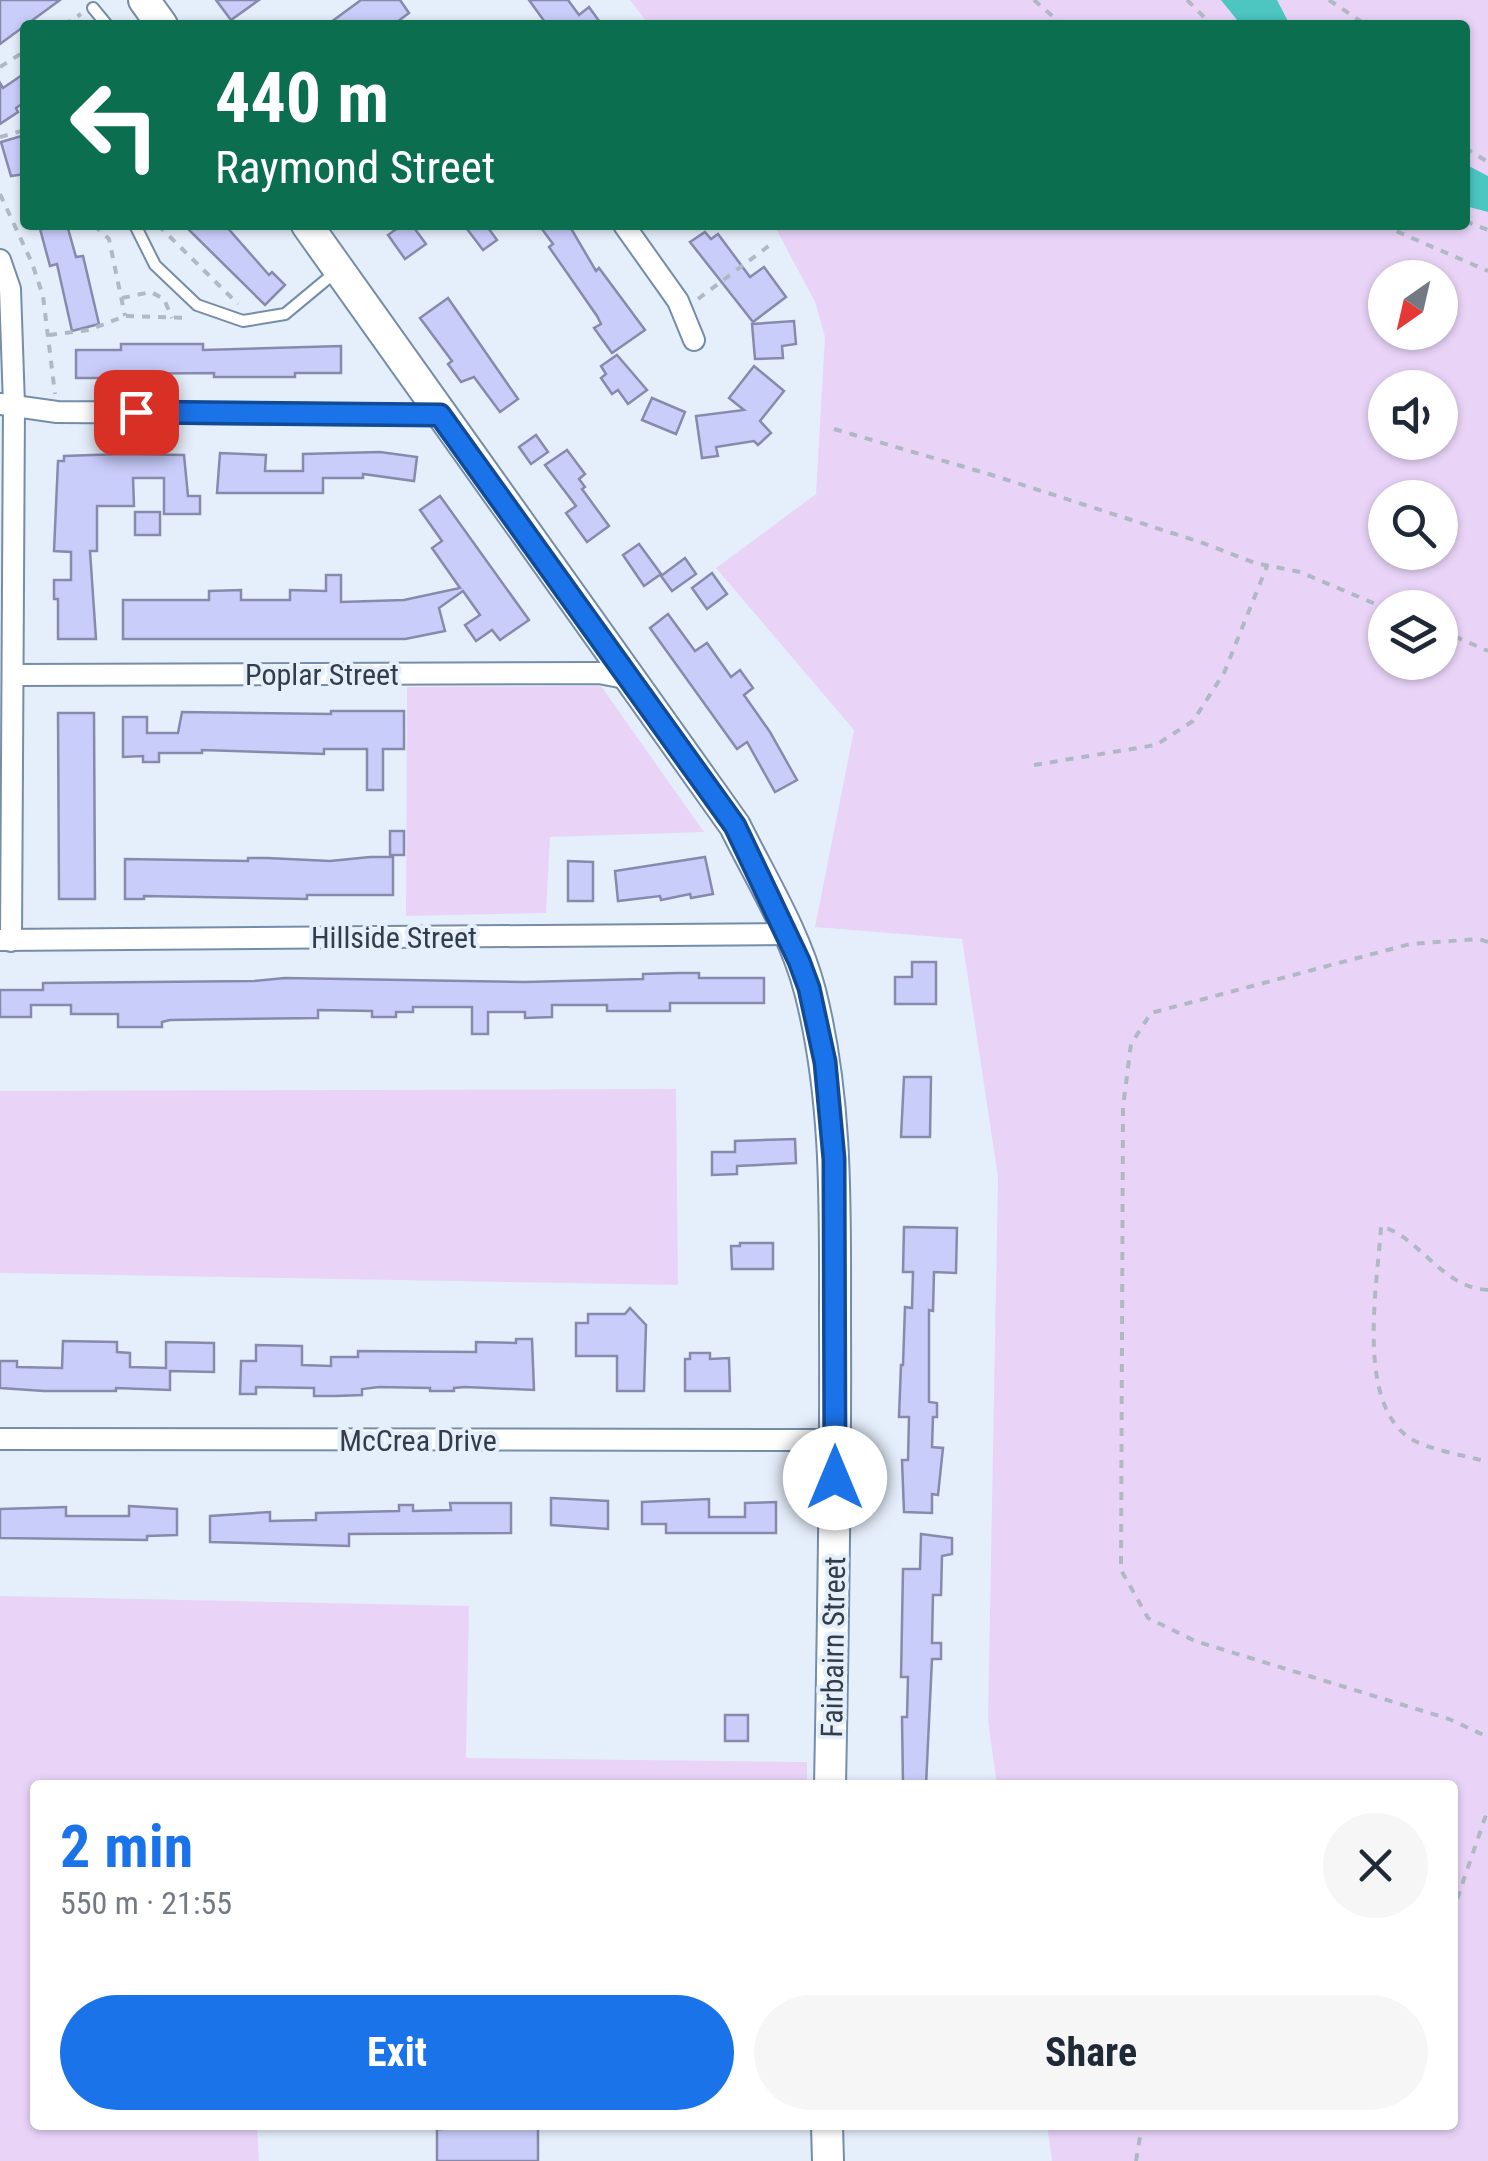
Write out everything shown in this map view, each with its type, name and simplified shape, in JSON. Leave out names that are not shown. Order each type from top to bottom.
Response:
[{"type":"main road","name":"Fairbairn Street","points":[[310,230],[735,826],[789,934],[809,988],[825,1062],[834,1159],[836,1440],[830,1780]]},
{"type":"main road","points":[[827,2130],[828,2161]]},
{"type":"street","points":[[627,230],[683,310],[694,340]]},
{"type":"street","points":[[0,260],[10,289],[7,404],[14,676],[6,940]]},
{"type":"street","points":[[7,404],[57,412],[440,415]]},
{"type":"street","name":"Poplar Street","points":[[14,676],[599,673],[630,679]]},
{"type":"street","name":"Hillside Street","points":[[6,940],[789,934]]},
{"type":"street","name":"McCrea Drive","points":[[0,1439],[836,1440]]},
{"type":"lane","points":[[93,8],[103,20]]},
{"type":"lane","points":[[138,230],[155,265],[197,306],[243,321],[285,314],[338,270]]},
{"type":"path","points":[[1034,0],[1056,20]]},
{"type":"path","points":[[1187,0],[1207,20]]},
{"type":"path","points":[[1328,0],[1358,20]]},
{"type":"path","points":[[72,20],[93,8]]},
{"type":"path","points":[[0,194],[32,262],[43,296],[57,412]]},
{"type":"path","points":[[99,230],[108,239],[125,316]]},
{"type":"path","points":[[163,230],[247,312]]},
{"type":"path","points":[[1394,230],[1488,271]]},
{"type":"path","points":[[683,310],[774,242]]},
{"type":"path","points":[[122,298],[151,292],[164,298],[172,318]]},
{"type":"path","points":[[49,336],[90,330],[125,316],[200,319]]},
{"type":"path","points":[[834,428],[992,474],[1268,566],[1300,572],[1368,601]]},
{"type":"path","points":[[1034,765],[1156,745],[1193,722],[1224,673],[1268,566]]},
{"type":"path","points":[[1458,638],[1488,650]]},
{"type":"path","points":[[1488,942],[1480,939],[1410,944],[1151,1013],[1131,1044],[1123,1107],[1121,1551],[1121,1570],[1148,1618],[1195,1641],[1449,1719],[1488,1737]]},
{"type":"path","points":[[1488,1290],[1444,1273],[1401,1232],[1382,1226],[1373,1363],[1383,1407],[1412,1440],[1488,1462]]},
{"type":"path","points":[[1458,1896],[1488,1809]]},
{"type":"path","points":[[1136,2161],[1141,2130]]},
{"type":"shaded area","points":[[630,0],[1221,0],[1237,20],[645,20]]},
{"type":"shaded area","points":[[1221,0],[1277,0],[1287,20],[1237,20]]},
{"type":"shaded area","points":[[1277,0],[1488,0],[1488,176],[1470,167],[1470,20],[1287,20]]},
{"type":"shaded area","points":[[1470,167],[1488,176],[1488,212],[1470,207]]},
{"type":"shaded area","points":[[1470,207],[1488,212],[1488,2161],[1052,2161],[1048,2130],[1458,2130],[1458,1780],[996,1780],[988,1721],[998,1177],[962,939],[815,927],[854,730],[716,568],[816,494],[825,337],[815,302],[777,230],[1470,230]]},
{"type":"shaded area","points":[[601,686],[704,832],[550,837],[546,913],[406,916],[407,687]]},
{"type":"shaded area","points":[[676,1089],[678,1285],[0,1273],[0,1091]]},
{"type":"shaded area","points":[[0,1596],[469,1606],[466,1758],[807,1762],[807,1780],[30,1780],[30,2130],[257,2130],[259,2161],[0,2161]]},
{"type":"building","points":[[0,0],[60,0],[33,20],[20,20],[20,29],[0,44]]},
{"type":"building","points":[[216,0],[259,0],[231,20]]},
{"type":"building","points":[[361,0],[400,0],[409,13],[400,20],[334,20]]},
{"type":"building","points":[[529,0],[568,0],[579,15],[589,7],[598,20],[543,20]]},
{"type":"building","points":[[20,76],[18,112],[0,124],[0,83],[3,88]]},
{"type":"building","points":[[20,136],[20,175],[11,176],[1,142]]},
{"type":"building","points":[[40,230],[68,230],[76,257],[83,256],[99,324],[72,331],[57,264],[50,266]]},
{"type":"building","points":[[189,230],[229,230],[269,275],[272,272],[285,285],[265,305]]},
{"type":"building","points":[[395,230],[416,230],[426,244],[405,259],[388,235]]},
{"type":"building","points":[[468,230],[490,230],[497,240],[483,250]]},
{"type":"building","points":[[543,230],[572,230],[596,271],[599,268],[645,330],[612,353],[594,328],[601,324],[597,316],[549,247],[553,244]]},
{"type":"building","points":[[705,232],[711,239],[718,234],[750,277],[764,267],[786,297],[753,322],[690,242]]},
{"type":"building","points":[[448,298],[518,399],[500,412],[474,377],[461,382],[448,364],[452,361],[420,318]]},
{"type":"building","points":[[794,321],[796,344],[782,346],[783,358],[755,359],[752,324]]},
{"type":"building","points":[[121,344],[203,344],[203,350],[341,346],[341,373],[295,373],[295,377],[111,374],[111,378],[76,378],[76,350],[121,350]]},
{"type":"building","points":[[617,355],[647,390],[628,404],[618,390],[612,394],[601,378],[606,374],[601,366]]},
{"type":"building","points":[[754,366],[784,391],[760,421],[771,433],[758,445],[754,441],[716,447],[718,456],[702,458],[696,416],[744,410],[729,398]]},
{"type":"building","points":[[652,398],[685,412],[676,434],[642,420]]},
{"type":"building","points":[[536,435],[548,452],[531,464],[519,447]]},
{"type":"building","points":[[567,450],[585,474],[579,479],[585,487],[582,489],[609,526],[587,542],[566,513],[576,506],[545,465]]},
{"type":"building","points":[[380,452],[417,457],[414,481],[363,474],[363,478],[323,478],[323,493],[217,493],[220,453],[266,455],[265,471],[303,471],[303,454]]},
{"type":"building","points":[[184,455],[188,496],[200,496],[200,514],[164,514],[164,478],[133,478],[134,506],[97,506],[97,551],[90,551],[96,639],[58,639],[54,580],[71,580],[71,552],[54,551],[58,461],[64,461],[64,456]]},
{"type":"building","points":[[440,496],[529,620],[500,640],[492,630],[476,641],[465,625],[480,615],[463,591],[439,608],[445,631],[405,639],[123,639],[123,600],[209,600],[209,591],[241,590],[241,600],[290,600],[290,590],[326,591],[326,575],[341,575],[341,602],[404,600],[460,588],[432,548],[442,541],[420,510]]},
{"type":"building","points":[[135,512],[160,512],[160,535],[135,535]]},
{"type":"building","points":[[639,544],[661,574],[644,586],[623,555]]},
{"type":"building","points":[[685,558],[696,574],[672,591],[661,576]]},
{"type":"building","points":[[712,573],[727,594],[707,609],[692,588]]},
{"type":"building","points":[[668,614],[695,651],[707,643],[731,677],[740,670],[753,688],[744,695],[797,780],[775,792],[747,742],[737,749],[650,628]]},
{"type":"building","points":[[404,711],[404,749],[383,749],[383,790],[367,790],[367,749],[324,749],[324,754],[202,750],[159,753],[159,762],[143,762],[143,756],[123,757],[123,717],[147,717],[147,733],[178,733],[182,712]]},
{"type":"building","points":[[58,713],[94,713],[95,899],[59,899]]},
{"type":"building","points":[[390,831],[404,831],[404,855],[390,855]]},
{"type":"building","points":[[393,857],[393,895],[125,899],[125,859],[330,861]]},
{"type":"building","points":[[705,857],[713,894],[618,901],[615,871]]},
{"type":"building","points":[[568,861],[593,862],[593,901],[568,901]]},
{"type":"building","points":[[912,962],[936,962],[936,1004],[895,1004],[895,977],[912,977]]},
{"type":"building","points":[[699,973],[699,978],[764,978],[764,1003],[670,1003],[670,1011],[607,1011],[607,1005],[552,1005],[552,1017],[525,1018],[525,1012],[488,1012],[488,1034],[472,1034],[472,1007],[413,1007],[413,1012],[396,1012],[396,1017],[372,1017],[372,1011],[318,1010],[318,1018],[170,1020],[162,1022],[162,1027],[118,1027],[118,1014],[71,1014],[71,1005],[31,1005],[31,1017],[0,1017],[0,990],[43,990],[43,983],[285,978],[525,982],[643,979],[643,974]]},
{"type":"building","points":[[904,1077],[931,1077],[930,1137],[901,1137]]},
{"type":"building","points":[[795,1139],[796,1163],[737,1166],[737,1174],[712,1175],[712,1152],[735,1152],[735,1141]]},
{"type":"building","points":[[904,1227],[957,1228],[956,1273],[934,1272],[933,1311],[929,1310],[929,1402],[937,1403],[932,1447],[943,1448],[938,1495],[932,1494],[932,1513],[904,1512],[902,1460],[908,1460],[909,1417],[899,1417],[905,1307],[912,1308],[913,1272],[903,1272]]},
{"type":"building","points":[[773,1243],[773,1269],[732,1269],[731,1246]]},
{"type":"building","points":[[630,1308],[646,1325],[644,1391],[617,1391],[617,1356],[576,1356],[576,1323],[588,1323],[588,1314],[625,1314]]},
{"type":"building","points":[[516,1339],[532,1339],[534,1390],[465,1387],[430,1391],[379,1387],[362,1389],[362,1395],[314,1396],[314,1388],[256,1387],[256,1394],[240,1394],[241,1361],[256,1361],[256,1345],[302,1346],[302,1365],[331,1366],[331,1357],[358,1357],[358,1351],[476,1352],[476,1342],[516,1343]]},
{"type":"building","points":[[63,1341],[117,1342],[117,1352],[130,1353],[130,1367],[166,1368],[166,1342],[214,1343],[214,1372],[170,1371],[170,1390],[0,1388],[0,1361],[17,1361],[17,1367],[62,1368]]},
{"type":"building","points":[[690,1353],[710,1353],[710,1359],[729,1358],[730,1391],[685,1391],[685,1359],[690,1359]]},
{"type":"building","points":[[551,1498],[608,1501],[608,1529],[551,1525]]},
{"type":"building","points":[[709,1499],[709,1517],[745,1517],[745,1503],[776,1502],[776,1533],[666,1533],[666,1524],[642,1524],[642,1502]]},
{"type":"building","points":[[450,1503],[511,1503],[511,1533],[349,1534],[349,1546],[210,1542],[210,1516],[270,1512],[270,1521],[316,1520],[316,1513],[399,1511],[399,1505],[413,1505],[413,1511],[451,1510]]},
{"type":"building","points":[[129,1506],[177,1509],[177,1535],[147,1536],[147,1540],[0,1538],[0,1509],[66,1507],[66,1516],[129,1516]]},
{"type":"building","points":[[921,1534],[952,1538],[952,1554],[942,1556],[941,1595],[933,1595],[932,1643],[941,1643],[941,1659],[932,1659],[926,1780],[903,1780],[902,1717],[907,1717],[908,1677],[901,1677],[903,1569],[920,1569]]},
{"type":"building","points":[[725,1715],[748,1715],[748,1741],[725,1741]]},
{"type":"building","points":[[437,2130],[538,2130],[538,2161],[437,2161]]},
{"type":"route","points":[[136,412],[440,415],[735,826],[789,934],[809,988],[825,1062],[834,1159],[835,1478]]}]
